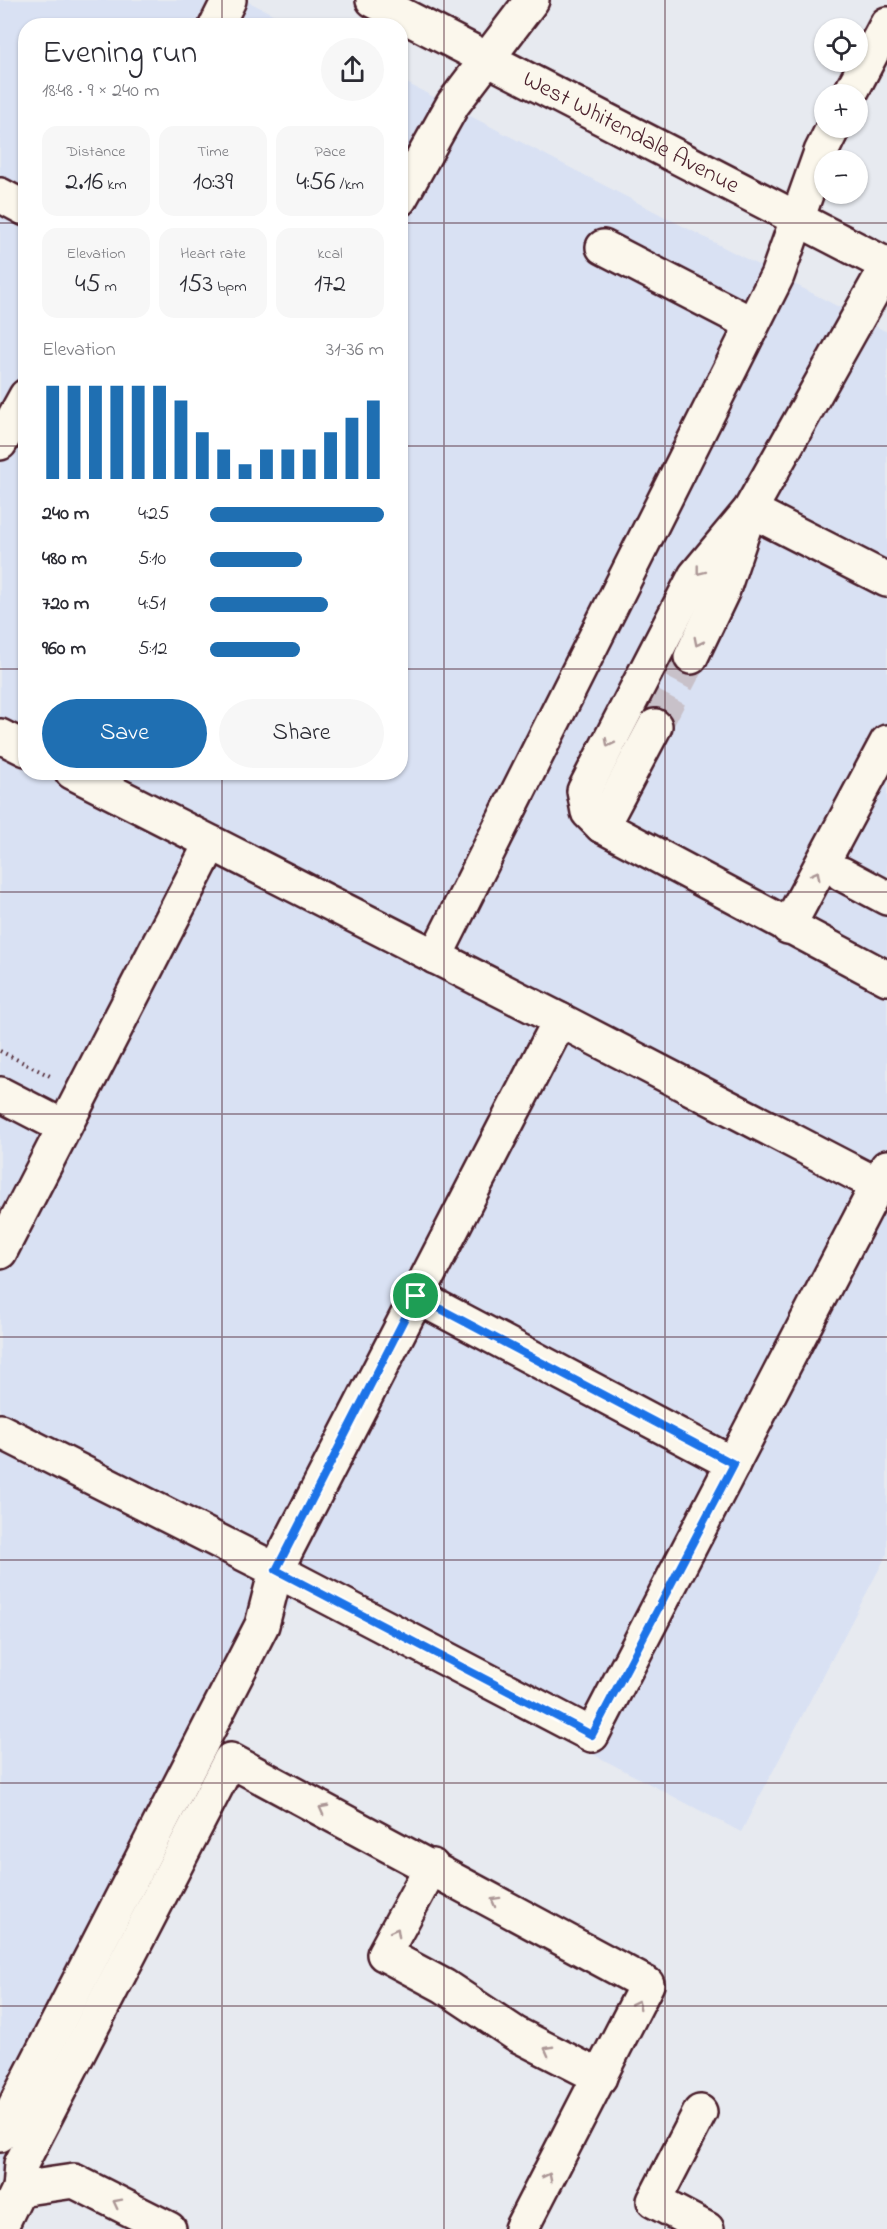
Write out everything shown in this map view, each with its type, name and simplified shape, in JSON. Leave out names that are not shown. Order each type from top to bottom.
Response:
[{"type":"street","points":[[220,18],[229,0]]},
{"type":"street","name":"West Whitendale Avenue","points":[[373,0],[408,18]]},
{"type":"street","points":[[408,185],[453,104],[489,60],[532,0]]},
{"type":"street","name":"West Whitendale Avenue","points":[[408,18],[887,265]]},
{"type":"street","points":[[855,84],[887,24]]},
{"type":"street","points":[[435,957],[777,276],[828,138]]},
{"type":"street","points":[[0,195],[18,204]]},
{"type":"street","points":[[603,247],[752,324]]},
{"type":"street","points":[[691,657],[723,590],[750,510],[887,265]]},
{"type":"street","points":[[18,410],[0,442],[18,451]]},
{"type":"street","points":[[750,510],[887,580]]},
{"type":"street","points":[[750,510],[694,576],[585,791],[588,812],[612,831],[887,978]]},
{"type":"street","points":[[612,831],[655,726]]},
{"type":"street","points":[[0,736],[18,745]]},
{"type":"street","points":[[788,927],[887,742]]},
{"type":"street","points":[[0,1431],[276,1570],[592,1735],[882,1176],[435,957],[211,843],[96,780]]},
{"type":"street","points":[[0,1252],[211,843]]},
{"type":"street","points":[[842,874],[887,898]]},
{"type":"street","points":[[0,2135],[262,1625],[276,1570],[561,1020]]},
{"type":"street","points":[[0,1094],[64,1127]]},
{"type":"street","points":[[416,1296],[734,1464]]},
{"type":"street","points":[[0,2228],[19,2190],[21,2164],[230,1760],[432,1866],[646,1984],[521,2229]]},
{"type":"street","points":[[432,1866],[384,1954],[444,1986],[516,2034],[600,2078]]},
{"type":"street","points":[[700,2112],[654,2201],[707,2229]]},
{"type":"street","points":[[19,2190],[74,2181],[169,2229]]},
{"type":"path","points":[[0,1051],[59,1081]]},
{"type":"shaded area","points":[[0,0],[245,0],[280,18],[18,18],[18,780],[408,780],[408,84],[887,332],[887,1554],[741,1832],[294,1597],[0,2177]]},
{"type":"tunnel","points":[[655,726],[691,657]]},
{"type":"route","points":[[416,1296],[734,1464],[592,1735],[276,1570],[416,1296]]}]
